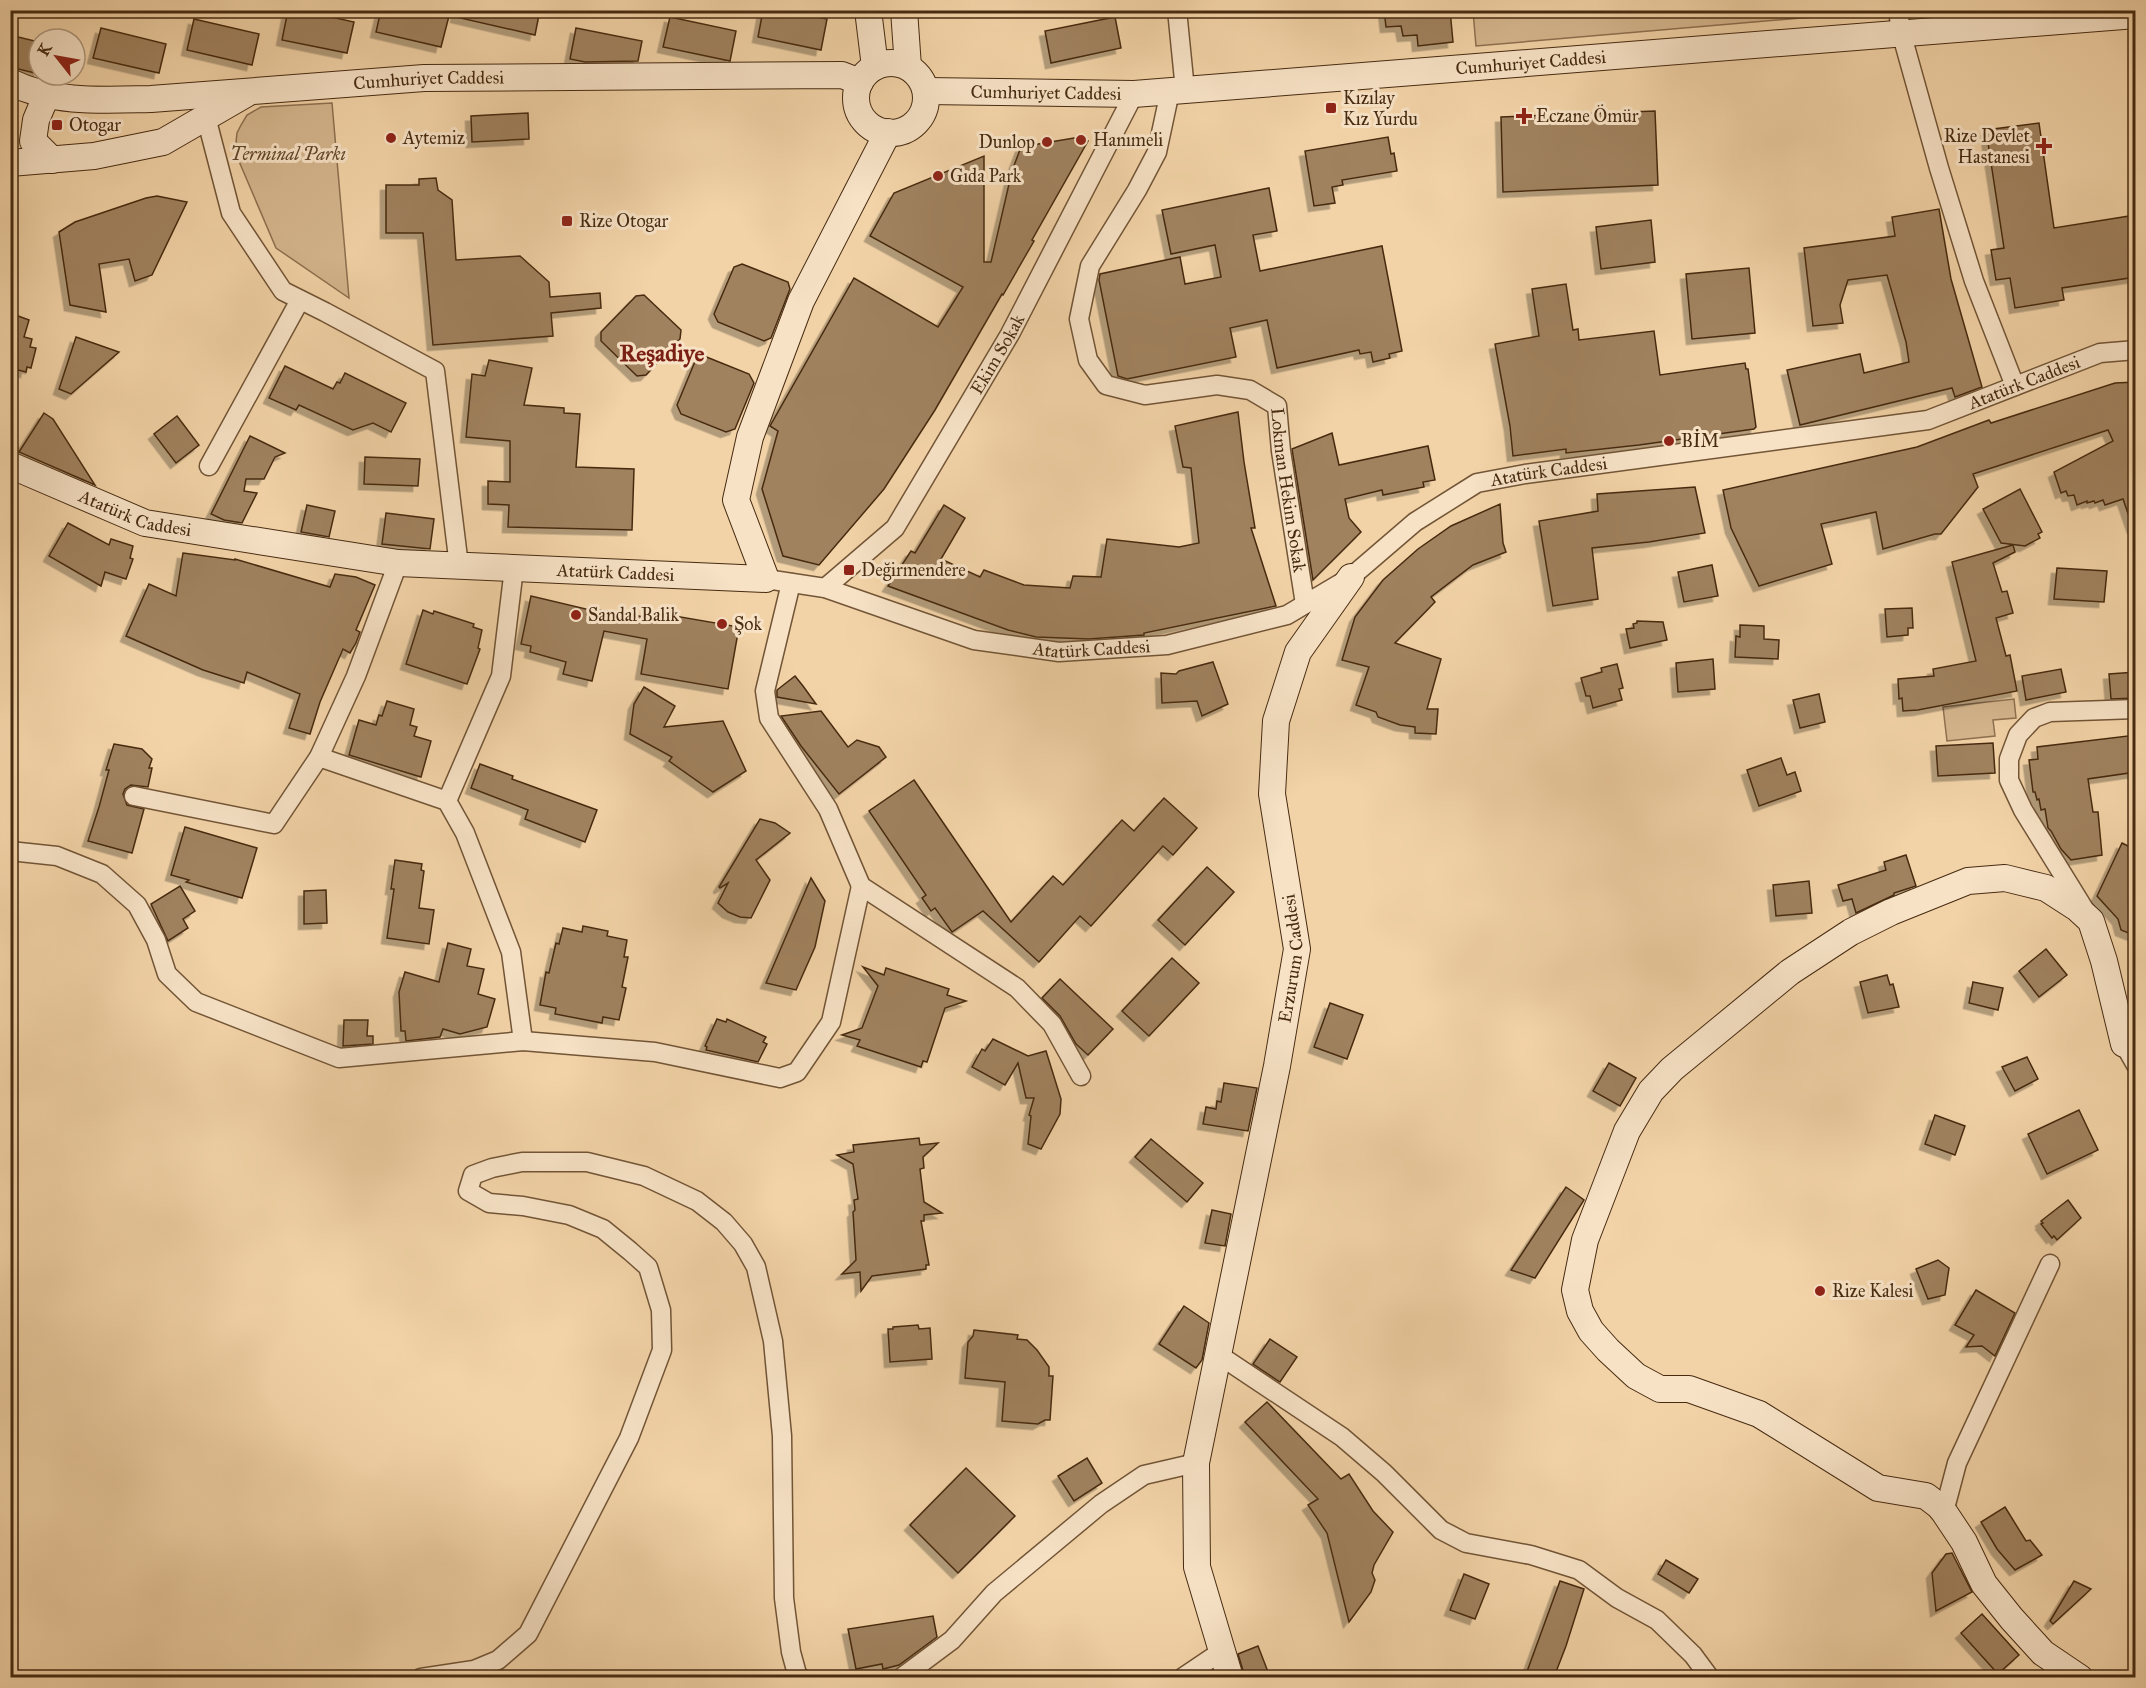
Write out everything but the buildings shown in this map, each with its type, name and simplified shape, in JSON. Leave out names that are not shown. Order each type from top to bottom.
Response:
[{"type":"street","points":[[868,10],[867,74],[856,93],[857,104],[868,124],[877,130],[888,132],[898,132],[909,128],[923,112],[926,102],[926,92],[922,81],[908,67],[904,10]]},
{"type":"street","points":[[1177,10],[1178,91]]},
{"type":"street","name":"Cumhuriyet Caddesi","points":[[926,92],[1134,94],[1900,21],[2136,15]]},
{"type":"street","points":[[1900,21],[1974,281],[2015,386]]},
{"type":"street","name":"Cumhuriyet Caddesi","points":[[10,163],[94,156],[163,142],[251,91],[424,78],[842,75],[867,74],[886,63],[897,63],[908,67]]},
{"type":"street","points":[[10,82],[47,94],[78,99],[110,100],[251,91]]},
{"type":"street","name":"Lokman Hekim Sokak","points":[[1178,91],[1157,152],[1137,190],[1090,266],[1079,320],[1088,360],[1106,385],[1145,395],[1217,385],[1251,390],[1277,406],[1281,451],[1305,604]]},
{"type":"street","points":[[47,94],[36,120],[33,141],[52,160]]},
{"type":"street","name":"Ekim Sokak","points":[[825,588],[895,528],[1010,334],[1134,94]]},
{"type":"street","points":[[206,117],[231,213],[283,291],[435,371],[459,566]]},
{"type":"street","points":[[766,579],[736,500],[750,436],[801,301],[888,132]]},
{"type":"street","points":[[209,466],[300,300]]},
{"type":"street","name":"Atatürk Caddesi","points":[[10,465],[145,523],[398,563],[766,579],[825,588],[974,640],[1059,652],[1167,645],[1287,615],[1351,577],[1415,522],[1477,483],[1536,472],[1928,420],[2100,353],[2136,350]]},
{"type":"street","points":[[134,796],[274,824],[319,757],[356,676],[398,563]]},
{"type":"street","points":[[447,801],[501,676],[514,568]]},
{"type":"street","name":"Erzurum Caddesi","points":[[1230,1677],[1197,1567],[1196,1464],[1277,1066],[1297,948],[1272,794],[1276,722],[1298,652],[1351,577]]},
{"type":"street","points":[[791,583],[765,691],[769,718],[828,809],[861,886],[1017,988],[1052,1024],[1081,1076]]},
{"type":"street","points":[[2130,1055],[2091,921],[2023,810],[2009,780],[2009,759],[2018,735],[2034,718],[2050,712],[2136,709]]},
{"type":"street","points":[[319,757],[447,801],[465,833],[511,952],[523,1041]]},
{"type":"street","points":[[10,851],[57,856],[102,874],[137,906],[156,940],[167,974],[196,1002],[339,1058],[523,1041],[655,1052],[780,1078],[797,1072],[831,1022],[861,886]]},
{"type":"street","points":[[2080,1677],[2043,1653],[2012,1619],[1984,1584],[1964,1542],[1944,1512],[1926,1496],[1878,1488],[1759,1414],[1689,1389],[1660,1389],[1636,1376],[1591,1332],[1580,1311],[1575,1290],[1585,1240],[1627,1131],[1651,1091],[1672,1069],[1790,972],[1851,932],[1891,912],[1968,881],[2005,878],[2046,888],[2078,908],[2091,921]]},
{"type":"street","points":[[2130,1055],[2136,1011]]},
{"type":"street","points":[[421,1677],[474,1670],[498,1660],[528,1634],[629,1438],[662,1350],[662,1310],[648,1267],[630,1251],[603,1229],[569,1215],[523,1206],[489,1203],[468,1191],[472,1175],[492,1168],[522,1162],[587,1162],[644,1176],[697,1201],[724,1222],[743,1244],[756,1267],[773,1341],[782,1436],[784,1598],[790,1652],[797,1674],[801,1677]]},
{"type":"street","points":[[1944,1512],[1957,1463],[2050,1264]]},
{"type":"street","points":[[1219,1355],[1342,1437],[1384,1473],[1441,1530],[1466,1543],[1532,1555],[1579,1570],[1617,1598],[1657,1620],[1693,1655],[1710,1677]]},
{"type":"street","points":[[901,1677],[952,1640],[994,1593],[1101,1504],[1144,1475],[1196,1464]]},
{"type":"street","points":[[1182,1677],[1222,1651]]},
{"type":"green space","points":[[1871,10],[1871,12],[1476,46],[1473,11]]},
{"type":"green space","name":"Terminal Parkı","points":[[332,103],[349,298],[276,248],[235,152],[237,133],[241,125],[247,115],[261,107]]},
{"type":"green space","points":[[2014,699],[2016,718],[1993,720],[1995,736],[1947,741],[1943,707]]},
{"type":"place","name":"Kızılay Kız Yurdu","points":[[1331,108]]},
{"type":"place","name":"Eczane Ömür","points":[[1524,116]]},
{"type":"place","name":"Otogar","points":[[57,125]]},
{"type":"place","name":"Aytemiz","points":[[391,138]]},
{"type":"place","name":"Hanımeli","points":[[1081,140]]},
{"type":"place","name":"Dunlop","points":[[1047,142]]},
{"type":"place","name":"Rize Devlet Hastanesi","points":[[2044,146]]},
{"type":"place","name":"Gıda Park","points":[[938,176]]},
{"type":"place","name":"Rize Otogar","points":[[567,221]]},
{"type":"place","name":"BİM","points":[[1669,441]]},
{"type":"place","name":"Değirmendere","points":[[849,570]]},
{"type":"place","name":"Sandal Balik","points":[[576,615]]},
{"type":"place","name":"Şok","points":[[722,624]]},
{"type":"place","name":"Rize Kalesi","points":[[1820,1291]]},
{"type":"district","name":"Reşadiye","points":[[662,353]]}]
